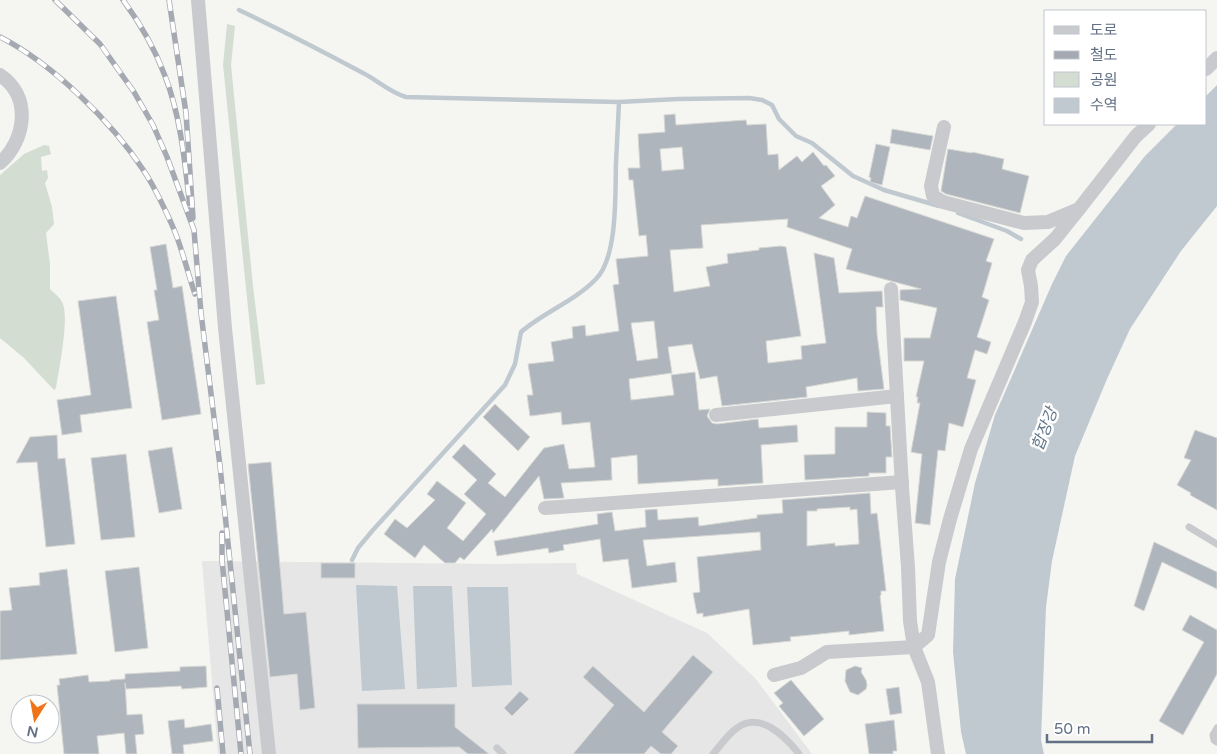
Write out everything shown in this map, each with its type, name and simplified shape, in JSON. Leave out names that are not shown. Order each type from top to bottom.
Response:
[{"type":"street","points":[[198,0],[224,328],[269,754]]},
{"type":"street","points":[[1207,68],[1217,58]]},
{"type":"street","points":[[0,75],[18,94],[22,110],[22,124],[18,137],[0,163]]},
{"type":"street","points":[[774,675],[801,668],[827,652],[914,647],[928,635],[939,562],[971,449],[1032,302],[1028,270],[1032,260],[1055,239],[1136,136],[1148,125]]},
{"type":"street","points":[[944,127],[931,186],[933,196],[943,202],[980,213],[1024,223],[1048,222],[1079,209]]},
{"type":"street","points":[[891,289],[910,622],[914,647],[928,682],[938,754]]},
{"type":"street","points":[[716,416],[897,396]]},
{"type":"street","points":[[545,508],[902,482]]},
{"type":"lane","points":[[1188,527],[1217,544]]},
{"type":"lane","points":[[713,754],[736,729],[745,723],[757,722],[767,725],[779,733],[799,754]]},
{"type":"lane","points":[[1217,728],[1213,735],[1214,740],[1217,742]]},
{"type":"lane","points":[[496,748],[504,754]]},
{"type":"shaded area","points":[[202,561],[576,563],[577,574],[707,633],[755,678],[812,754],[218,754]]},
{"type":"green space","points":[[227,24],[235,26],[231,65],[253,286],[265,384],[256,385],[223,65]]},
{"type":"green space","points":[[44,145],[49,146],[51,154],[41,157],[42,171],[47,170],[48,178],[45,183],[52,207],[54,224],[46,233],[50,264],[50,289],[60,299],[65,311],[63,345],[56,388],[54,390],[24,358],[0,338],[0,175],[24,154]]},
{"type":"water","name":"합장강","points":[[1217,85],[1217,206],[1181,251],[1130,329],[1075,456],[1052,561],[1046,607],[1041,740],[1044,754],[966,754],[961,732],[953,652],[955,579],[975,483],[995,415],[1066,256],[1145,156],[1176,125],[1207,125],[1207,95]]},
{"type":"water","points":[[356,585],[397,586],[405,689],[362,691]]},
{"type":"water","points":[[413,586],[452,586],[457,687],[417,689]]},
{"type":"water","points":[[467,587],[508,587],[512,685],[472,687]]},
{"type":"building","points":[[675,114],[676,125],[746,120],[747,125],[766,124],[768,155],[778,154],[779,170],[797,156],[802,162],[813,152],[835,176],[821,186],[835,205],[819,218],[848,227],[851,216],[857,218],[865,196],[994,239],[986,261],[992,263],[982,297],[989,300],[977,337],[991,342],[987,354],[975,350],[967,378],[976,380],[963,427],[949,423],[945,451],[938,450],[930,525],[915,523],[922,454],[911,452],[920,403],[917,403],[918,397],[916,397],[924,361],[904,361],[904,338],[930,338],[937,308],[900,300],[900,290],[921,289],[846,269],[852,249],[787,227],[788,219],[701,225],[703,248],[670,250],[674,292],[710,286],[706,267],[728,263],[727,254],[759,250],[759,248],[786,247],[801,336],[766,341],[768,363],[802,359],[801,346],[826,343],[814,253],[834,258],[839,293],[882,291],[883,307],[876,307],[877,334],[884,389],[858,391],[857,378],[806,387],[807,397],[722,406],[717,376],[700,379],[692,344],[668,347],[672,373],[629,379],[631,400],[674,395],[671,375],[695,372],[699,410],[710,409],[707,416],[712,423],[758,419],[759,428],[797,425],[798,442],[761,445],[763,483],[718,486],[718,479],[638,484],[637,455],[611,458],[612,480],[561,483],[564,498],[544,499],[539,476],[493,533],[492,529],[464,560],[460,557],[455,563],[445,563],[424,545],[415,558],[384,534],[395,519],[407,528],[435,500],[427,494],[437,481],[466,503],[447,528],[463,541],[486,514],[464,494],[477,480],[452,457],[464,444],[496,474],[488,483],[505,497],[544,448],[564,444],[569,469],[595,467],[590,422],[562,425],[561,412],[530,416],[527,395],[533,395],[528,364],[554,361],[551,342],[573,338],[572,327],[585,325],[586,336],[619,331],[613,285],[619,284],[616,259],[648,256],[646,235],[639,236],[633,180],[629,180],[628,168],[640,168],[638,134],[665,132],[664,115]],"holes":[[[682,147],[684,169],[662,171],[660,149]],[[654,321],[658,358],[637,361],[631,323]]]},
{"type":"building","points":[[892,129],[933,136],[930,150],[890,143]]},
{"type":"building","points":[[876,144],[890,147],[882,185],[870,182],[871,178],[869,177]]},
{"type":"building","points":[[948,149],[1004,159],[1002,169],[1029,176],[1020,213],[946,194],[941,191]]},
{"type":"building","points":[[166,244],[173,288],[182,286],[201,414],[162,420],[147,322],[159,320],[154,290],[157,290],[150,247]]},
{"type":"building","points":[[116,296],[132,408],[80,415],[82,432],[62,435],[57,400],[91,395],[78,301]]},
{"type":"building","points":[[495,404],[530,437],[518,451],[483,417]]},
{"type":"building","points":[[867,412],[886,413],[886,426],[890,426],[892,457],[886,457],[886,473],[869,473],[869,476],[805,480],[804,455],[835,454],[835,427],[867,427]]},
{"type":"building","points":[[1195,430],[1217,438],[1217,510],[1190,495],[1191,493],[1177,485],[1191,460],[1184,458]]},
{"type":"building","points":[[57,435],[58,459],[65,458],[75,544],[46,547],[37,462],[16,463],[30,437]]},
{"type":"building","points":[[172,447],[182,509],[159,513],[148,451]]},
{"type":"building","points":[[126,454],[135,537],[101,540],[91,458]]},
{"type":"building","points":[[271,462],[284,614],[306,612],[315,708],[300,710],[297,674],[270,677],[248,464]]},
{"type":"building","points":[[870,493],[871,514],[877,513],[886,591],[881,591],[880,596],[884,631],[849,635],[849,631],[790,637],[791,641],[753,645],[749,609],[703,617],[703,613],[697,614],[693,593],[700,592],[697,557],[761,550],[760,532],[643,540],[647,566],[675,562],[677,582],[632,588],[628,559],[603,562],[600,539],[563,545],[564,550],[549,553],[548,548],[497,556],[494,541],[598,524],[597,514],[612,512],[615,531],[646,527],[645,510],[657,509],[658,520],[698,517],[699,526],[757,518],[757,515],[783,513],[782,500]],"holes":[[[850,507],[850,510],[857,509],[859,544],[835,546],[835,543],[807,546],[807,511]]]},
{"type":"building","points":[[1154,542],[1217,572],[1217,589],[1162,562],[1144,611],[1134,606]]},
{"type":"building","points":[[321,563],[355,563],[355,578],[321,578]]},
{"type":"building","points":[[139,567],[148,648],[115,652],[105,571]]},
{"type":"building","points":[[67,569],[77,654],[0,660],[0,611],[12,610],[9,588],[40,585],[39,573]]},
{"type":"building","points":[[1190,615],[1217,630],[1217,674],[1183,735],[1159,721],[1204,642],[1182,630]]},
{"type":"building","points":[[693,655],[713,672],[662,732],[678,746],[671,754],[661,754],[651,746],[644,754],[573,754],[614,705],[583,677],[593,666],[644,712]]},
{"type":"building","points":[[206,666],[207,687],[182,689],[181,686],[126,689],[125,683],[127,715],[142,714],[144,734],[135,735],[137,754],[126,754],[124,733],[97,736],[99,754],[64,754],[60,694],[58,694],[57,685],[60,685],[59,679],[88,675],[89,682],[110,681],[125,679],[125,674],[180,671],[180,667]]},
{"type":"building","points":[[855,666],[862,668],[861,672],[867,685],[866,689],[858,695],[850,692],[845,681],[846,670]]},
{"type":"building","points":[[791,680],[824,719],[804,736],[779,706],[783,703],[774,693]]},
{"type":"building","points":[[899,687],[902,713],[890,715],[886,689]]},
{"type":"building","points":[[520,691],[529,699],[512,716],[504,708]]},
{"type":"building","points":[[357,704],[455,704],[455,727],[489,754],[468,754],[459,747],[358,748]]},
{"type":"building","points":[[184,719],[185,728],[211,724],[213,741],[183,745],[184,754],[172,754],[168,721]]},
{"type":"building","points":[[894,720],[897,751],[893,751],[893,754],[869,754],[865,724]]},
{"type":"waterway","points":[[239,10],[368,76],[395,93],[406,97],[619,102],[749,98],[762,100],[772,105],[779,119],[796,136],[812,143],[853,176],[884,190],[939,206]]},
{"type":"waterway","points":[[352,560],[358,548],[373,530],[505,385],[515,364],[521,332],[539,318],[579,294],[596,279],[603,269],[612,241],[614,224],[619,102]]},
{"type":"waterway","points":[[958,213],[1007,231],[1021,239]]},
{"type":"railway","points":[[55,0],[100,44],[134,92],[153,125],[167,157],[194,230],[201,313],[220,466],[250,754]]},
{"type":"railway","points":[[123,0],[152,46],[170,92],[182,141],[190,207]]},
{"type":"railway","points":[[169,0],[186,113],[193,218]]},
{"type":"railway","points":[[0,37],[20,48],[60,78],[98,114],[131,152],[148,177],[169,217],[195,294]]},
{"type":"railway","points":[[222,533],[222,560],[241,754]]},
{"type":"railway","points":[[217,688],[223,754]]}]
